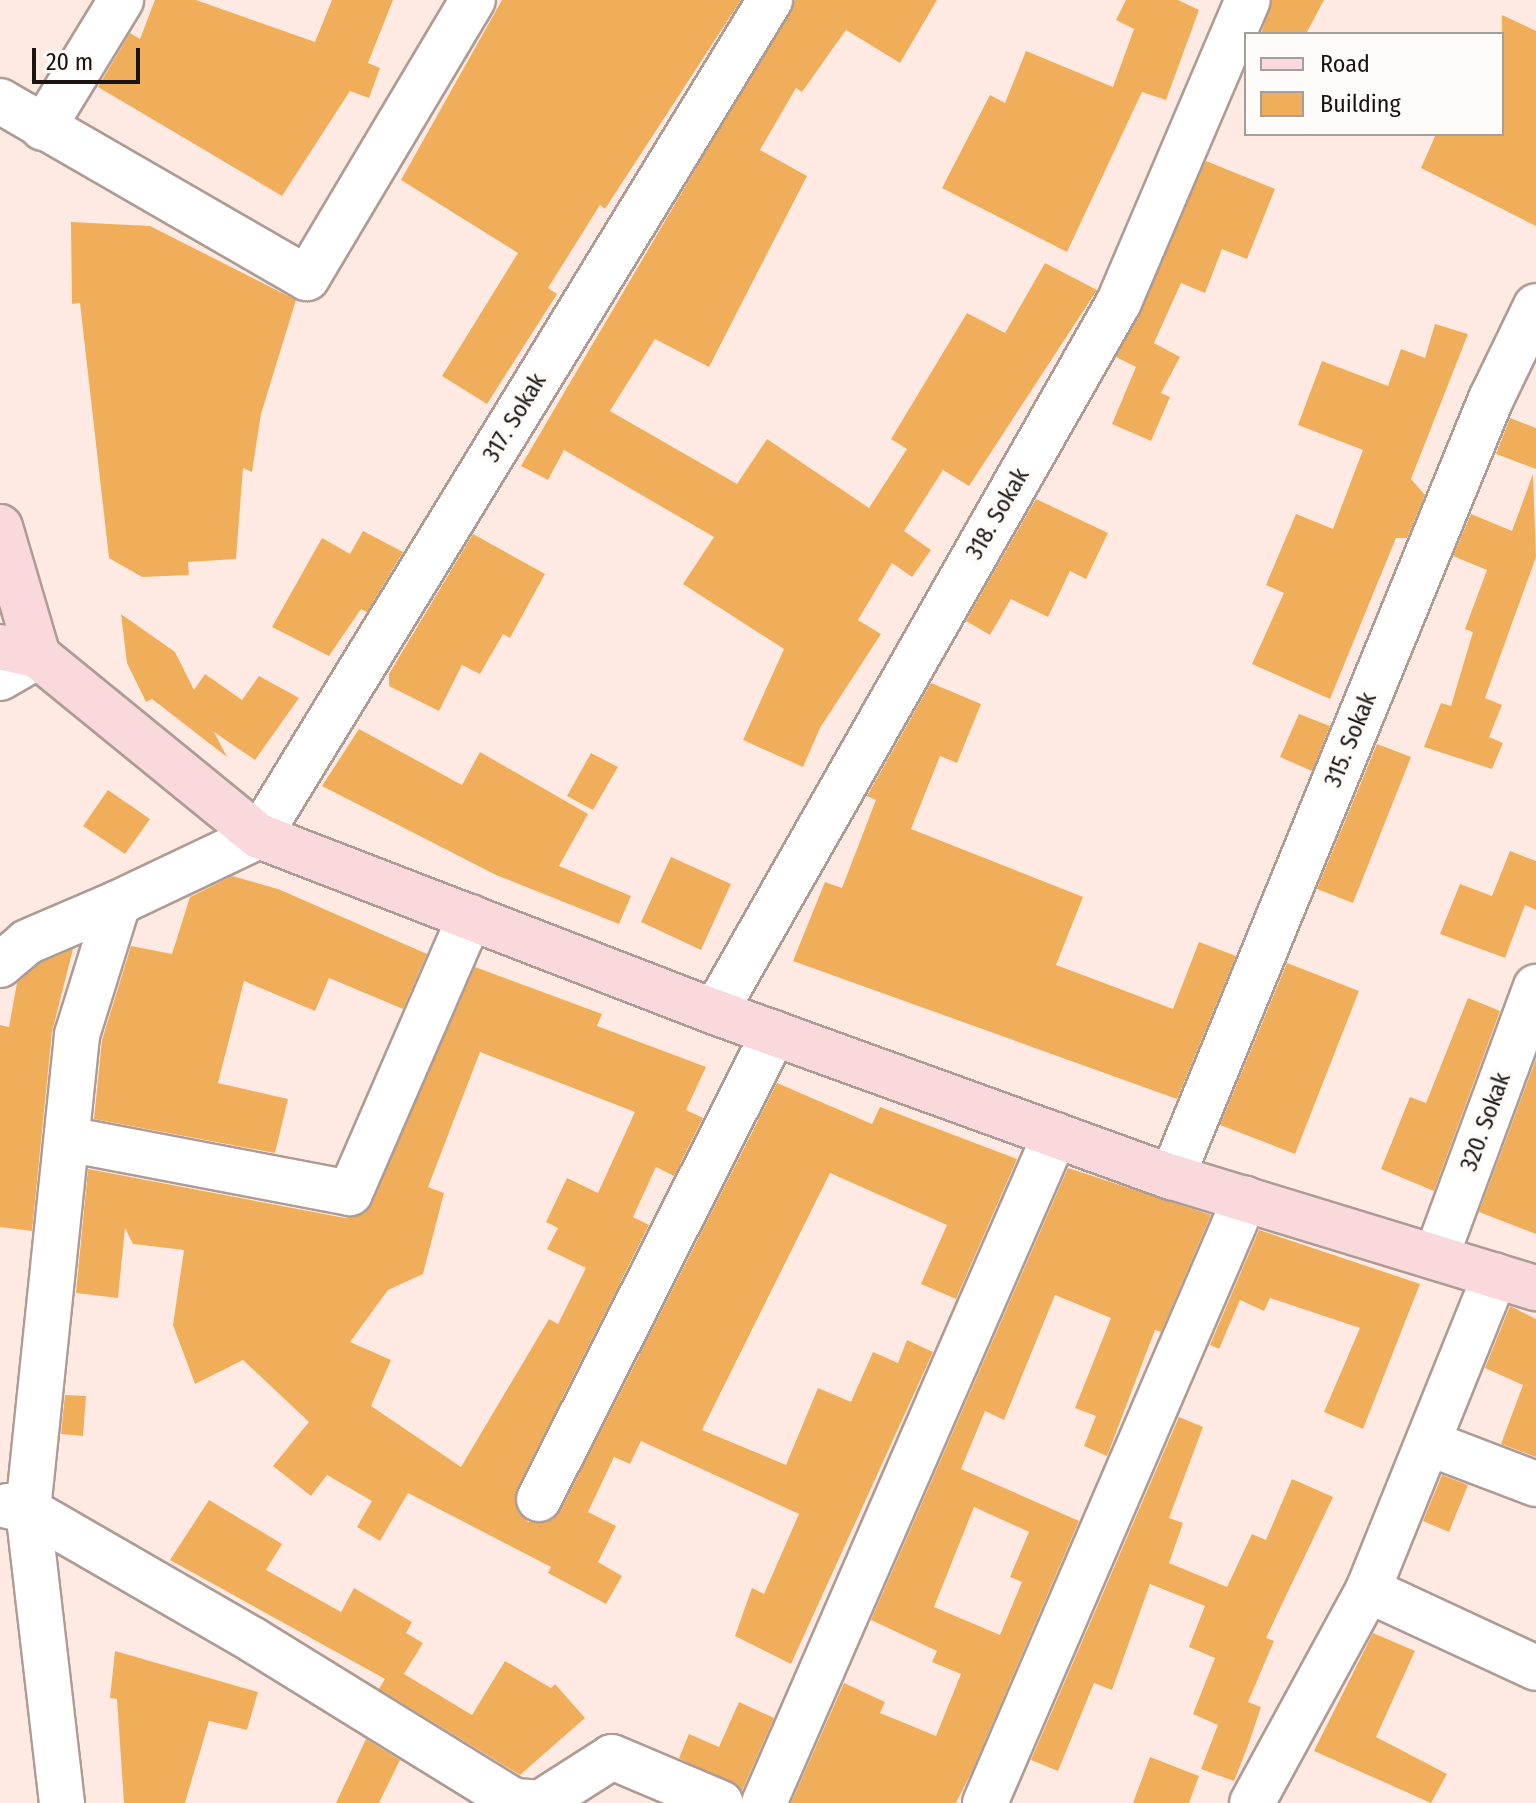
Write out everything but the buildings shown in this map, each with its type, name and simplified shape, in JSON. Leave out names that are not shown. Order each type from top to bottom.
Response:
[{"type":"main road","points":[[0,527],[19,652],[259,836],[715,1012],[1172,1177],[1516,1282]]},
{"type":"street","points":[[43,128],[121,0]]},
{"type":"street","points":[[0,101],[307,278],[473,0]]},
{"type":"street","name":"317. Sokak","points":[[259,836],[770,0]]},
{"type":"street","name":"318. Sokak","points":[[715,1012],[1119,302],[1248,0]]},
{"type":"street","name":"315. Sokak","points":[[1172,1177],[1491,399],[1536,306]]},
{"type":"street","points":[[0,678],[19,652]]},
{"type":"street","points":[[0,965],[27,942],[259,836]]},
{"type":"street","points":[[62,1803],[14,1507],[67,1139],[77,1035],[118,903]]},
{"type":"street","points":[[67,1139],[350,1193],[470,917]]},
{"type":"street","name":"320. Sokak","points":[[1436,1257],[1536,987]]},
{"type":"street","points":[[539,1499],[774,1033]]},
{"type":"street","points":[[764,1803],[1055,1135]]},
{"type":"street","points":[[985,1803],[1245,1199]]},
{"type":"street","points":[[1252,1803],[1368,1590],[1431,1444],[1516,1282]]},
{"type":"street","points":[[1431,1444],[1536,1484]]},
{"type":"street","points":[[14,1507],[514,1801],[540,1803],[612,1757],[701,1799]]},
{"type":"street","points":[[1368,1590],[1536,1668]]}]
